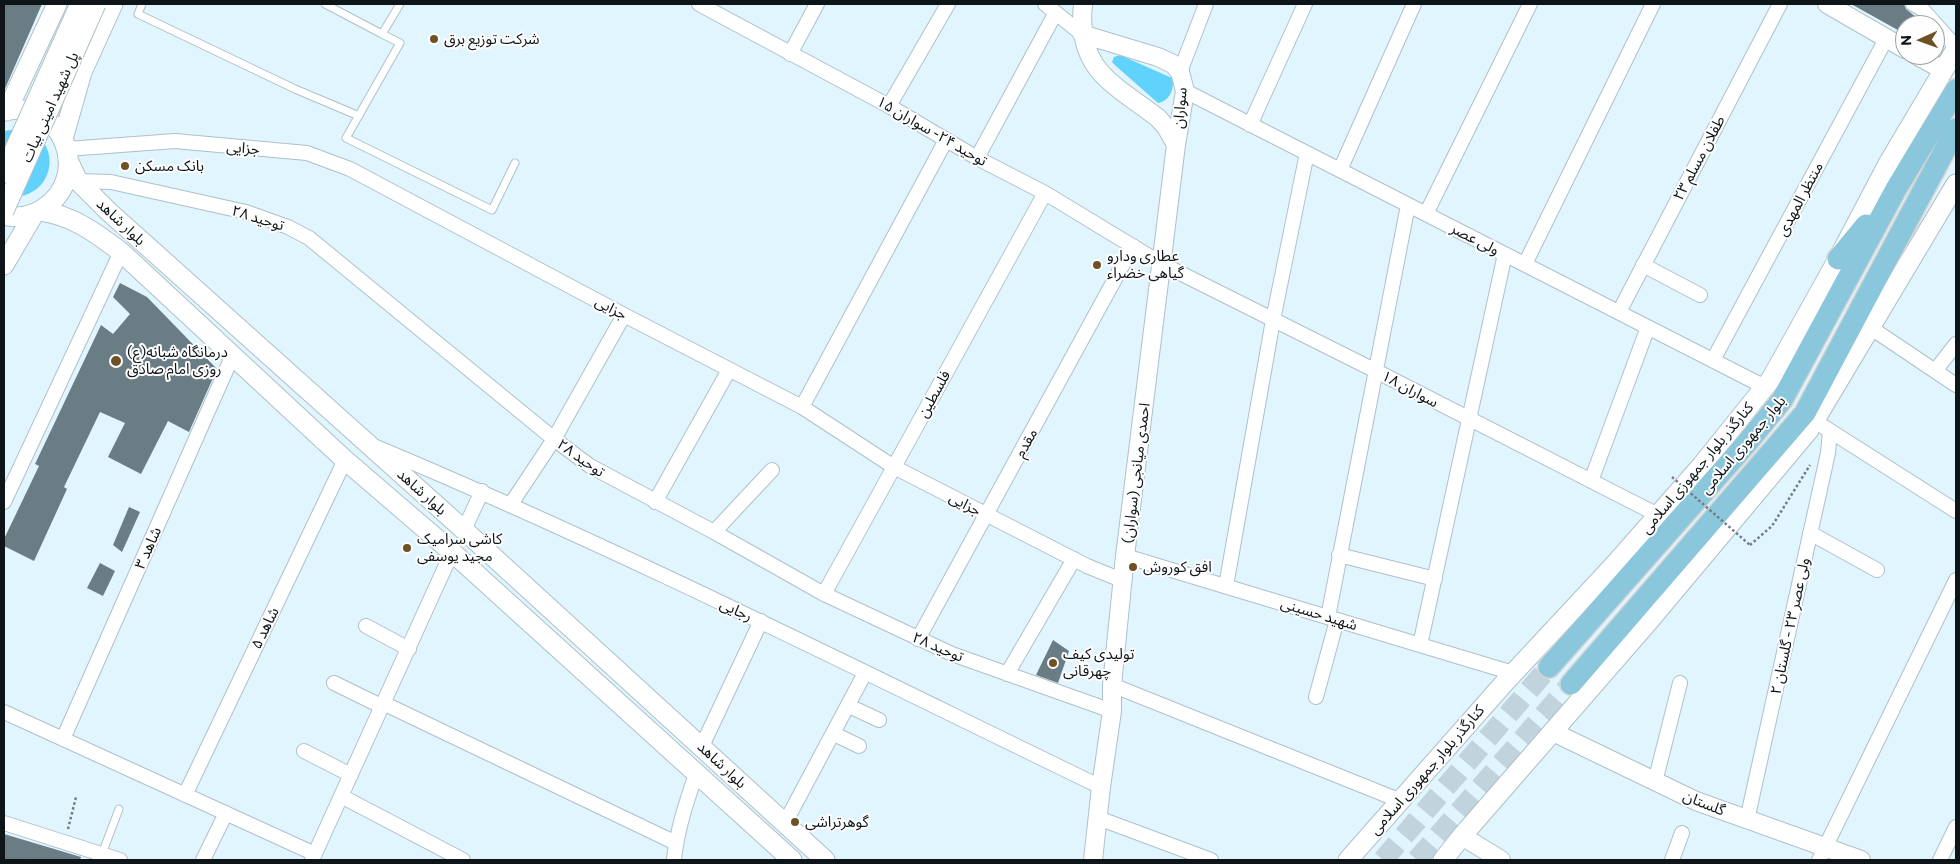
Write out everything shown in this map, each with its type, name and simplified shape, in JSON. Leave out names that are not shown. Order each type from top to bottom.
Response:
[{"type":"main road","points":[[5,111],[37,49],[56,4]]},
{"type":"main road","name":"پل شهید امینی بیات","points":[[4,173],[80,4]]},
{"type":"main road","name":"پل شهید امینی بیات","points":[[4,211],[96,4]]},
{"type":"main road","points":[[4,265],[37,212],[58,196],[64,185],[66,150],[82,72],[113,4]]},
{"type":"main road","name":"کنارگذر بلوار جمهوری اسلامی","points":[[1348,860],[1513,673],[1702,465],[1771,379],[1838,259],[1889,162],[1956,48]]},
{"type":"main road","points":[[37,49],[38,59],[44,68],[52,74],[62,77],[82,72]]},
{"type":"main road","name":"بلوار جمهوری اسلامی","points":[[1549,667],[1746,444],[1782,400],[1896,189],[1956,90]]},
{"type":"main road","name":"بلوار شاهد","points":[[5,111],[27,111],[46,119],[56,128],[78,181],[105,208],[464,530],[825,860]]},
{"type":"main road","name":"بلوار جمهوری اسلامی","points":[[1571,684],[1805,413],[1956,129]]},
{"type":"main road","points":[[1443,860],[1649,622],[1823,427],[1871,328],[1956,184]]},
{"type":"main road","points":[[1838,259],[1896,189]]},
{"type":"main road","points":[[92,231],[84,222],[83,211],[90,205],[105,208]]},
{"type":"main road","name":"بلوار شاهد","points":[[4,215],[21,217],[37,212],[57,213],[92,231],[121,252],[345,460],[452,552],[792,860]]},
{"type":"street","name":"توحید ۲۴- سواران ۱۵","points":[[699,4],[889,106],[977,158],[1044,193],[1162,264]]},
{"type":"street","points":[[790,54],[818,4]]},
{"type":"street","points":[[889,106],[948,4]]},
{"type":"street","points":[[1045,4],[1082,34],[1158,58],[1173,64],[1180,72],[1206,4]]},
{"type":"street","points":[[1083,4],[1082,34],[1088,55],[1098,71],[1158,118],[1166,126],[1176,145]]},
{"type":"street","points":[[1250,125],[1305,4]]},
{"type":"street","points":[[1340,170],[1414,4]]},
{"type":"street","points":[[1426,214],[1530,4]]},
{"type":"street","points":[[1525,264],[1653,4]]},
{"type":"street","name":"طفلان مسلم ۲۳","points":[[1618,312],[1780,4]]},
{"type":"street","points":[[1827,4],[1895,43]]},
{"type":"street","points":[[1913,4],[1922,9],[1925,15]]},
{"type":"street","points":[[977,158],[1055,14]]},
{"type":"street","name":"منتظر المهدی","points":[[1713,360],[1886,38]]},
{"type":"street","points":[[1945,41],[1956,48]]},
{"type":"street","points":[[1935,65],[1943,70]]},
{"type":"street","name":"سواران","points":[[1176,145],[1185,91],[1180,72]]},
{"type":"street","name":"ولی عصر","points":[[1185,91],[1765,387]]},
{"type":"street","points":[[802,407],[946,140]]},
{"type":"street","name":"جزایی","points":[[66,150],[175,141],[308,153],[350,169],[624,315],[802,407],[894,467],[986,516],[1124,581]]},
{"type":"street","name":"احمدی میانجی (سواران)","points":[[1093,860],[1112,711],[1112,686],[1125,556],[1176,145]]},
{"type":"street","points":[[1226,586],[1273,320],[1306,153]]},
{"type":"street","name":"توحید ۲۸","points":[[78,181],[111,182],[246,212],[288,226],[309,238],[554,439],[590,466],[714,532],[824,594],[918,639],[952,654],[1112,711]]},
{"type":"street","name":"فلسطین","points":[[824,594],[1044,193]]},
{"type":"street","points":[[1316,697],[1333,619],[1339,554],[1408,205]]},
{"type":"street","name":"مقدم","points":[[918,639],[1133,246]]},
{"type":"street","points":[[4,502],[121,252]]},
{"type":"street","points":[[1420,645],[1505,254]]},
{"type":"street","name":"سواران ۱۸","points":[[1162,264],[1658,515]]},
{"type":"street","points":[[1643,265],[1700,295]]},
{"type":"street","points":[[511,504],[554,439],[624,315]]},
{"type":"street","points":[[1591,481],[1648,327]]},
{"type":"street","points":[[1871,328],[1956,385]]},
{"type":"street","points":[[1935,371],[1956,344]]},
{"type":"street","name":"شاهد ۳","points":[[63,739],[232,357]]},
{"type":"street","points":[[655,502],[729,370]]},
{"type":"street","points":[[1823,427],[1956,511]]},
{"type":"street","name":"ولی عصر ۲۳ - گلستان ۲","points":[[1747,820],[1828,454],[1823,427]]},
{"type":"street","name":"رجایی","points":[[366,442],[511,504],[761,621],[1101,787]]},
{"type":"street","name":"شاهد ۵","points":[[185,795],[345,460]]},
{"type":"street","points":[[714,532],[772,470]]},
{"type":"street","points":[[464,530],[482,491]]},
{"type":"street","points":[[1810,533],[1878,570]]},
{"type":"street","points":[[4,712],[226,813],[314,857],[384,706],[452,552]]},
{"type":"street","points":[[1339,554],[1435,579]]},
{"type":"street","name":"شهید حسینی","points":[[1125,556],[1513,673]]},
{"type":"street","points":[[1006,674],[1074,559]]},
{"type":"street","points":[[1822,854],[1956,580]]},
{"type":"street","points":[[702,746],[761,621]]},
{"type":"street","points":[[366,626],[409,649]]},
{"type":"street","points":[[785,823],[865,673]]},
{"type":"street","points":[[334,683],[676,843]]},
{"type":"street","points":[[1656,782],[1680,683]]},
{"type":"street","points":[[1112,686],[1401,801]]},
{"type":"street","points":[[849,706],[879,720]]},
{"type":"street","name":"گلستان","points":[[1553,732],[1696,801],[1747,820],[1822,854],[1861,860]]},
{"type":"street","points":[[834,734],[859,746]]},
{"type":"street","points":[[304,751],[351,775]]},
{"type":"street","points":[[674,860],[685,806],[696,774]]},
{"type":"street","points":[[341,796],[463,860]]},
{"type":"street","points":[[203,860],[226,813]]},
{"type":"street","points":[[1098,818],[1211,860]]},
{"type":"street","points":[[4,824],[120,860]]},
{"type":"street","points":[[1940,860],[1956,826]]},
{"type":"street","points":[[1672,860],[1682,833]]},
{"type":"street","points":[[1462,836],[1501,860]]},
{"type":"lane","points":[[142,4],[138,14],[295,89],[359,116]]},
{"type":"lane","points":[[325,4],[400,43],[346,138],[492,210],[515,163]]},
{"type":"lane","points":[[382,34],[400,4]]},
{"type":"lane","points":[[102,854],[119,809]]},
{"type":"path","points":[[1672,476],[1750,545],[1772,526],[1811,463]]},
{"type":"path","points":[[64,842],[76,797]]},
{"type":"shaded area","points":[[1120,55],[1172,78],[1171,94],[1166,100],[1158,103],[1117,67],[1112,62],[1114,57]]},
{"type":"shaded area","points":[[18,129],[32,133],[39,138],[45,144],[50,160],[47,176],[43,183],[27,195],[21,196],[4,194],[4,131]]},
{"type":"building","points":[[4,4],[42,4],[4,91]]},
{"type":"building","points":[[1851,4],[1904,4],[1906,9],[1913,15],[1895,15],[1895,28]]},
{"type":"building","points":[[120,283],[147,297],[217,369],[189,432],[168,421],[141,474],[108,457],[125,423],[100,412],[64,487],[67,489],[34,561],[4,546],[4,539],[39,466],[35,464],[101,325],[113,334],[130,314],[113,297]]},
{"type":"building","points":[[129,507],[140,512],[122,552],[113,545]]},
{"type":"building","points":[[100,563],[115,571],[103,596],[87,588]]},
{"type":"building","name":"تولیدی کیف چهرقانی","points":[[1053,640],[1069,651],[1058,683],[1036,675]]},
{"type":"building","points":[[4,834],[81,857],[80,860],[4,860]]},
{"type":"tunnel","points":[[1383,860],[1549,667]]},
{"type":"tunnel","points":[[1417,860],[1571,684]]},
{"type":"place","name":"شرکت توزیع برق","points":[[434,39]]},
{"type":"place","name":"بانک مسکن","points":[[125,166]]},
{"type":"place","name":"عطاری ودارو گیاهی خضراء","points":[[1097,265]]},
{"type":"place","name":"(ع)درمانگاه شبانه روزی امام صادق","points":[[116,361]]},
{"type":"place","name":"کاشی سرامیک مجید یوسفی","points":[[407,548]]},
{"type":"place","name":"افق کوروش","points":[[1133,567]]},
{"type":"place","name":"تولیدی کیف چهرقانی","points":[[1053,663]]},
{"type":"place","name":"گوهرتراشی","points":[[795,822]]}]
